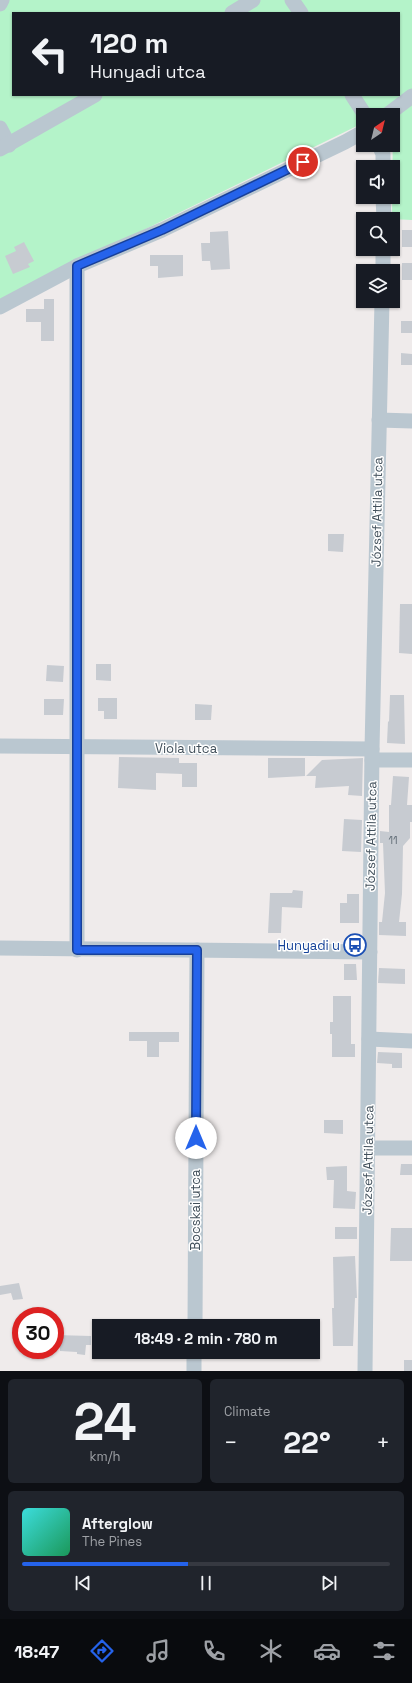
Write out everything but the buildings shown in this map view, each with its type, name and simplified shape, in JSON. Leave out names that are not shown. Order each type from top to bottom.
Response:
[{"type":"street","points":[[0,4],[2,0]]},
{"type":"street","points":[[234,12],[253,0]]},
{"type":"street","points":[[292,0],[300,12]]},
{"type":"street","points":[[0,128],[4,147],[93,96]]},
{"type":"street","points":[[353,96],[360,108]]},
{"type":"street","points":[[396,108],[412,96]]},
{"type":"street","points":[[0,307],[77,266],[162,230],[356,136]]},
{"type":"street","points":[[77,266],[77,950]]},
{"type":"street","name":"József Attila utca","points":[[365,1371],[372,754],[382,308]]},
{"type":"street","points":[[379,420],[412,421]]},
{"type":"street","name":"Viola utca","points":[[0,746],[372,754],[412,760]]},
{"type":"street","points":[[0,948],[370,952]]},
{"type":"street","name":"Bocskai utca","points":[[195,1319],[197,950]]},
{"type":"street","points":[[369,1039],[412,1041]]},
{"type":"street","points":[[368,1148],[412,1148]]},
{"type":"street","points":[[194,1359],[194,1371]]},
{"type":"green space","points":[[0,0],[412,0],[412,220],[400,219],[400,212],[392,212],[392,204],[400,204],[400,160],[393,160],[393,152],[400,152],[400,108],[356,108],[356,126],[0,301]]},
{"type":"place","name":"Hunyadi u","points":[[355,945]]},
{"type":"route","points":[[196,1138],[197,950],[77,950],[77,266],[162,230],[303,162]]}]
